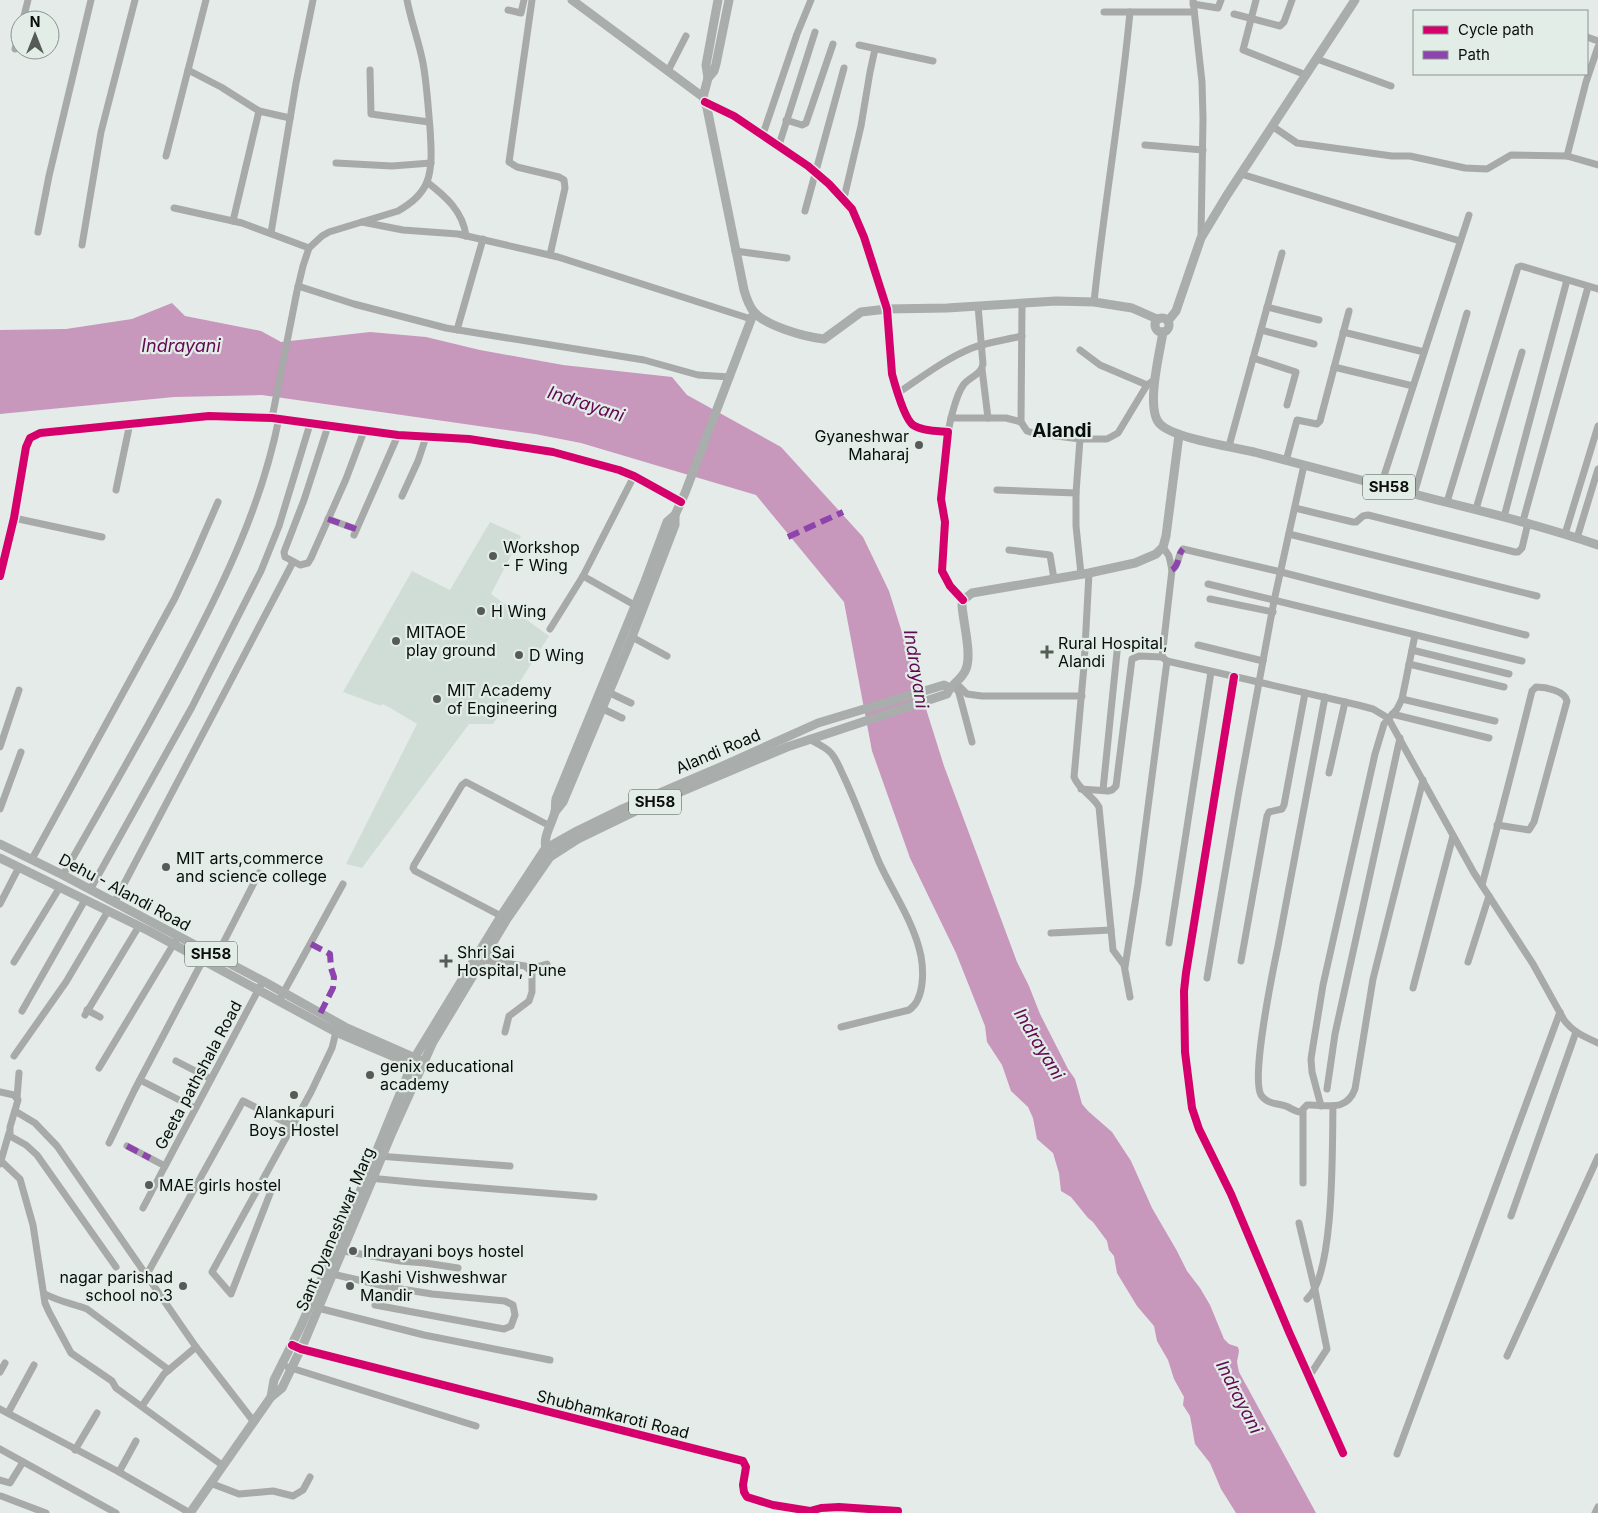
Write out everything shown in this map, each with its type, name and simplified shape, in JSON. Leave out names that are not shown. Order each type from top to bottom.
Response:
[{"type":"main road","points":[[572,0],[704,99]]},
{"type":"main road","points":[[550,857],[545,849],[546,838],[555,812],[563,802],[569,777],[593,717],[630,633],[651,577],[675,525],[675,515],[753,315],[744,290],[735,251],[704,99],[708,78],[706,65],[718,0]]},
{"type":"main road","points":[[708,78],[714,72],[729,0]]},
{"type":"main road","points":[[963,600],[972,593],[1135,563],[1156,554],[1163,547],[1179,435],[1159,423],[1150,382],[1163,332],[1169,328],[1168,321],[1176,311],[1201,238],[1355,0]]},
{"type":"main road","points":[[753,315],[787,330],[824,339],[861,312],[887,308],[978,306],[1056,301],[1094,302],[1132,308],[1158,319],[1162,317],[1168,321]]},
{"type":"main road","points":[[1158,319],[1155,322],[1155,327],[1158,331],[1163,332]]},
{"type":"main road","name":"SH58","points":[[1179,435],[1504,516],[1598,545]]},
{"type":"main road","name":"SH58","points":[[953,685],[967,669],[968,660],[963,600]]},
{"type":"main road","name":"Alandi Road","points":[[418,1062],[545,849],[577,831],[780,745],[818,723],[944,685],[953,685]]},
{"type":"main road","name":"Alandi Road","points":[[780,745],[824,735],[939,697],[947,694],[953,685]]},
{"type":"main road","name":"Alandi Road","points":[[504,918],[537,877],[550,857],[585,835],[647,802]]},
{"type":"main road","name":"Dehu - Alandi Road","points":[[0,844],[114,903],[175,940],[203,960],[258,990],[281,998],[418,1062]]},
{"type":"main road","name":"Dehu - Alandi Road","points":[[0,858],[139,926],[216,957],[262,981],[281,998],[336,1032],[418,1062]]},
{"type":"main road","name":"SH58","points":[[418,1062],[483,960],[504,918]]},
{"type":"main road","name":"Sant Dyaneshwar Marg","points":[[271,1397],[282,1388],[292,1368],[296,1347],[370,1178],[418,1062]]},
{"type":"main road","points":[[190,1513],[271,1397],[274,1380],[282,1365],[296,1347]]},
{"type":"street","points":[[38,232],[49,176],[91,0]]},
{"type":"street","points":[[82,245],[103,124],[135,0]]},
{"type":"street","points":[[166,156],[206,0]]},
{"type":"street","points":[[271,234],[290,118],[313,0]]},
{"type":"street","points":[[63,875],[166,693],[219,592],[239,548],[262,485],[274,444],[274,408],[297,288],[309,248],[329,232],[398,211],[417,198],[427,182],[431,163],[423,65],[406,0]]},
{"type":"street","points":[[508,10],[521,12],[524,0]]},
{"type":"street","points":[[532,0],[509,162],[517,167],[560,177],[564,180],[565,188],[550,255]]},
{"type":"street","points":[[763,134],[811,0]]},
{"type":"street","points":[[1104,12],[1130,12],[1193,5],[1218,8],[1221,0]]},
{"type":"street","points":[[1256,0],[1243,50],[1306,75]]},
{"type":"street","points":[[1234,14],[1280,26],[1284,22],[1292,0]]},
{"type":"street","points":[[1193,5],[1202,82],[1201,238]]},
{"type":"street","points":[[1094,302],[1116,140],[1130,12]]},
{"type":"street","points":[[779,145],[815,32]]},
{"type":"street","points":[[668,71],[686,36]]},
{"type":"street","points":[[786,120],[802,125],[806,122],[833,44]]},
{"type":"street","points":[[858,45],[933,61]]},
{"type":"street","points":[[1567,156],[1586,82],[1598,47]]},
{"type":"street","points":[[844,198],[861,126],[875,49]]},
{"type":"street","points":[[1317,59],[1391,86]]},
{"type":"street","points":[[805,211],[844,68]]},
{"type":"street","points":[[188,70],[221,86],[259,111],[290,118]]},
{"type":"street","points":[[370,70],[371,114],[429,122]]},
{"type":"street","points":[[704,99],[763,134],[816,172],[852,208],[887,308],[892,374],[909,421],[914,425],[948,432]]},
{"type":"street","points":[[234,221],[259,111]]},
{"type":"street","points":[[1272,126],[1297,143],[1392,156],[1410,156],[1465,168],[1487,169],[1511,155],[1567,156],[1598,166]]},
{"type":"street","points":[[1145,145],[1203,150]]},
{"type":"street","points":[[336,163],[392,166],[431,163]]},
{"type":"street","points":[[1241,174],[1460,242]]},
{"type":"street","points":[[427,182],[450,201],[465,225],[466,236]]},
{"type":"street","points":[[174,208],[234,221],[309,248]]},
{"type":"street","points":[[1380,485],[1469,215]]},
{"type":"street","points":[[362,222],[403,230],[483,239],[550,255],[753,315]]},
{"type":"street","points":[[457,330],[483,239]]},
{"type":"street","points":[[735,251],[787,258]]},
{"type":"street","points":[[1229,446],[1282,253]]},
{"type":"street","points":[[1447,502],[1518,267],[1521,266],[1598,289]]},
{"type":"street","points":[[1504,516],[1567,280]]},
{"type":"street","points":[[1295,508],[1353,522],[1368,515],[1518,552],[1522,548],[1526,522],[1588,287]]},
{"type":"street","points":[[297,288],[457,330],[644,360],[698,375],[730,378]]},
{"type":"street","points":[[1021,422],[1022,303]]},
{"type":"street","points":[[978,306],[982,345],[982,369],[988,418]]},
{"type":"street","points":[[1267,307],[1319,320]]},
{"type":"street","points":[[1286,461],[1297,420],[1317,424],[1320,421],[1349,311]]},
{"type":"street","points":[[1414,494],[1467,314]]},
{"type":"street","points":[[1261,330],[1314,344]]},
{"type":"street","points":[[1343,332],[1424,352]]},
{"type":"street","points":[[898,393],[955,356],[982,345],[1022,336]]},
{"type":"street","points":[[951,418],[1006,418],[1021,422],[1028,431],[1033,433],[1080,439],[1107,439],[1118,433],[1150,382],[1100,365],[1080,350]]},
{"type":"street","points":[[1476,509],[1522,352]]},
{"type":"street","points":[[1254,358],[1296,372],[1287,405]]},
{"type":"street","points":[[1334,367],[1412,386]]},
{"type":"street","points":[[963,600],[947,582],[942,570],[945,522],[941,499],[948,432],[956,400],[964,384],[979,374],[982,369]]},
{"type":"street","points":[[0,576],[14,518],[26,448],[30,438],[40,433],[209,416],[275,418],[398,435],[469,439],[553,452],[606,465],[683,498]]},
{"type":"street","points":[[116,490],[130,423]]},
{"type":"street","points":[[90,890],[192,707],[261,571],[279,526],[310,424]]},
{"type":"street","points":[[328,426],[304,500],[284,552],[285,557],[300,565],[308,563],[346,479],[364,431]]},
{"type":"street","points":[[1565,534],[1598,426]]},
{"type":"street","points":[[328,519],[355,532],[398,435]]},
{"type":"street","points":[[402,496],[418,461],[426,436]]},
{"type":"street","points":[[1080,439],[1076,493],[1076,526],[1085,573],[1082,696],[1074,777],[1081,788],[1096,801],[1101,812],[1114,950],[1125,967]]},
{"type":"street","points":[[1207,978],[1274,601],[1304,465]]},
{"type":"street","points":[[1577,538],[1598,469]]},
{"type":"street","points":[[550,628],[583,576],[634,476]]},
{"type":"street","points":[[997,490],[1076,493]]},
{"type":"street","points":[[32,859],[174,598],[218,502]]},
{"type":"street","points":[[14,518],[102,537]]},
{"type":"street","points":[[1289,534],[1537,596]]},
{"type":"street","points":[[1130,997],[1125,967],[1138,884],[1164,659],[1172,570],[1169,556],[1163,547]]},
{"type":"street","points":[[1172,570],[1177,564],[1183,549],[1281,572],[1526,635]]},
{"type":"street","points":[[1009,550],[1050,555],[1054,579]]},
{"type":"street","points":[[114,903],[293,562]]},
{"type":"street","points":[[583,576],[639,607]]},
{"type":"street","points":[[1208,584],[1522,661]]},
{"type":"street","points":[[1210,599],[1273,612]]},
{"type":"street","points":[[630,633],[667,656]]},
{"type":"street","points":[[1321,1106],[1315,1088],[1311,1059],[1323,986],[1381,732],[1390,716],[1400,705],[1415,635]]},
{"type":"street","points":[[1102,790],[1118,642]]},
{"type":"street","points":[[1198,645],[1263,661]]},
{"type":"street","points":[[1412,650],[1510,674]]},
{"type":"street","points":[[1081,788],[1112,790],[1116,786],[1132,659],[1139,656],[1164,659],[1211,672],[1373,709],[1390,716],[1489,738]]},
{"type":"street","points":[[1409,664],[1504,687]]},
{"type":"street","points":[[1169,943],[1211,672]]},
{"type":"street","points":[[1234,677],[1190,941],[1184,992],[1185,1052],[1192,1108],[1199,1129],[1231,1194],[1289,1332],[1343,1452]]},
{"type":"street","points":[[953,685],[967,694],[982,696],[1082,696]]},
{"type":"street","points":[[953,685],[959,693],[972,742]]},
{"type":"street","points":[[607,687],[631,703]]},
{"type":"street","points":[[1482,885],[1497,825],[1532,691],[1542,687],[1563,694],[1567,701],[1534,822],[1529,830],[1497,825]]},
{"type":"street","points":[[0,747],[19,690]]},
{"type":"street","points":[[1241,961],[1267,816],[1270,812],[1282,809],[1284,805],[1304,693]]},
{"type":"street","points":[[1302,1112],[1296,1112],[1264,1098],[1259,1086],[1259,1070],[1269,986],[1325,698]]},
{"type":"street","points":[[1402,699],[1495,721]]},
{"type":"street","points":[[1329,773],[1345,702]]},
{"type":"street","points":[[600,703],[622,718]]},
{"type":"street","points":[[1390,716],[1453,836],[1570,1028],[1598,1042]]},
{"type":"street","points":[[1327,1089],[1335,1034],[1400,738]]},
{"type":"street","points":[[809,739],[831,753],[839,767],[856,802],[880,862],[912,928],[918,945],[922,967],[920,993],[914,1006],[909,1010],[841,1028]]},
{"type":"street","points":[[0,809],[21,752]]},
{"type":"street","points":[[1303,1183],[1302,1112],[1307,1105],[1333,1106],[1344,1104],[1349,1100],[1354,1089],[1374,979],[1423,780]]},
{"type":"street","points":[[504,918],[415,871],[414,865],[462,784],[466,782],[550,826]]},
{"type":"street","points":[[1413,988],[1453,836]]},
{"type":"street","points":[[0,904],[20,867]]},
{"type":"street","points":[[216,957],[259,873]]},
{"type":"street","points":[[281,998],[343,884]]},
{"type":"street","points":[[14,962],[60,887]]},
{"type":"street","points":[[1468,962],[1489,896]]},
{"type":"street","points":[[22,1011],[86,900]]},
{"type":"street","points":[[14,1056],[66,982],[108,911]]},
{"type":"street","points":[[100,1017],[86,1012],[139,926]]},
{"type":"street","points":[[1052,933],[1111,930]]},
{"type":"street","points":[[99,1068],[175,940]]},
{"type":"street","points":[[109,1143],[203,960]]},
{"type":"street","points":[[483,960],[519,965],[530,969],[547,964]]},
{"type":"street","points":[[505,1032],[509,1016],[529,1001],[531,997],[532,972],[530,969]]},
{"type":"street","name":"Geeta pathshala Road","points":[[127,1146],[165,1166],[262,981]]},
{"type":"street","points":[[1398,1454],[1560,1012]]},
{"type":"street","points":[[262,1181],[271,1191],[231,1294],[212,1272],[262,1181],[293,1126],[332,1048],[336,1032]]},
{"type":"street","points":[[1511,1216],[1576,1032]]},
{"type":"street","points":[[176,1061],[211,1079]]},
{"type":"street","points":[[18,1073],[15,1111],[1,1163],[20,1179],[32,1224],[45,1303],[49,1312],[72,1353],[112,1381],[114,1386],[222,1466]]},
{"type":"street","points":[[140,1080],[196,1108]]},
{"type":"street","points":[[0,1092],[14,1095],[17,1098]]},
{"type":"street","points":[[146,1276],[243,1101],[293,1126]]},
{"type":"street","points":[[1307,1299],[1315,1290],[1322,1271],[1327,1246],[1333,1106]]},
{"type":"street","points":[[15,1111],[35,1123],[57,1146],[196,1347],[254,1422]]},
{"type":"street","points":[[9,1133],[12,1138],[26,1144],[37,1155],[116,1267]]},
{"type":"street","points":[[378,1156],[510,1166]]},
{"type":"street","points":[[1507,1356],[1598,1157]]},
{"type":"street","points":[[143,1208],[165,1166]]},
{"type":"street","points":[[370,1178],[594,1197]]},
{"type":"street","points":[[1299,1223],[1327,1349],[1309,1374]]},
{"type":"street","points":[[338,1251],[458,1268]]},
{"type":"street","points":[[329,1273],[389,1287],[432,1294],[510,1302],[513,1305],[515,1315],[511,1326],[504,1329],[375,1305]]},
{"type":"street","points":[[45,1294],[55,1300],[72,1303],[87,1309],[169,1370]]},
{"type":"street","points":[[315,1306],[424,1335],[550,1360]]},
{"type":"street","points":[[142,1406],[169,1370],[196,1347]]},
{"type":"street","name":"Shubhamkaroti Road","points":[[296,1347],[743,1461],[746,1467],[743,1484],[747,1497],[773,1505],[810,1512],[821,1508],[898,1511]]},
{"type":"street","points":[[0,1372],[5,1363]]},
{"type":"street","points":[[8,1413],[34,1365]]},
{"type":"street","points":[[282,1365],[476,1426]]},
{"type":"street","points":[[0,1409],[120,1472],[190,1513]]},
{"type":"street","points":[[75,1450],[97,1413]]},
{"type":"street","points":[[120,1472],[136,1441]]},
{"type":"street","points":[[0,1449],[116,1513]]},
{"type":"street","points":[[0,1480],[10,1483],[23,1462]]},
{"type":"street","points":[[210,1483],[239,1494],[273,1492],[294,1496],[303,1490],[310,1477]]},
{"type":"street","points":[[0,1496],[46,1513]]},
{"type":"street","points":[[1595,1513],[1598,1507]]},
{"type":"shaded area","name":"MIT Academy of Engineering","points":[[490,522],[521,536],[491,594],[549,636],[493,724],[469,724],[362,868],[346,864],[417,724],[387,706],[382,704],[381,706],[343,692],[412,571],[450,590]]},
{"type":"water","name":"Indrayani","points":[[172,303],[185,316],[261,331],[281,342],[370,332],[426,337],[480,350],[563,365],[672,377],[687,395],[781,447],[863,537],[889,591],[944,766],[1017,962],[1040,1014],[1075,1079],[1082,1104],[1112,1132],[1131,1161],[1152,1208],[1187,1271],[1210,1305],[1224,1339],[1229,1344],[1238,1347],[1237,1362],[1239,1372],[1316,1513],[1236,1513],[1221,1489],[1210,1463],[1195,1444],[1190,1416],[1183,1405],[1184,1397],[1174,1379],[1168,1360],[1157,1341],[1154,1326],[1137,1306],[1117,1273],[1114,1256],[1109,1250],[1107,1241],[1071,1197],[1061,1191],[1059,1173],[1053,1153],[1037,1139],[1033,1118],[1028,1107],[1011,1091],[1002,1065],[987,1042],[985,1026],[956,953],[910,858],[872,751],[844,602],[756,495],[581,443],[535,434],[262,395],[174,397],[0,414],[0,330],[66,329],[132,319]]},
{"type":"marked path","points":[[788,537],[843,512]]},
{"type":"marked path","points":[[328,519],[356,529]]},
{"type":"marked path","points":[[1172,570],[1175,568],[1183,549]]},
{"type":"marked path","points":[[311,944],[330,954],[334,977],[333,988],[320,1014]]},
{"type":"marked path","points":[[127,1146],[150,1158]]},
{"type":"cycle path","points":[[705,102],[734,116],[808,166],[829,184],[852,209],[864,237],[887,309],[892,374],[903,409],[913,425],[930,430],[948,432],[941,499],[945,522],[942,571],[950,586],[963,600]]},
{"type":"cycle path","points":[[0,576],[14,518],[26,447],[30,438],[40,433],[209,416],[272,418],[398,435],[469,439],[553,452],[619,470],[634,476],[681,502]]},
{"type":"cycle path","points":[[1234,677],[1184,991],[1185,1052],[1192,1108],[1199,1129],[1231,1194],[1289,1332],[1343,1453]]},
{"type":"cycle path","points":[[292,1345],[301,1349],[743,1461],[746,1467],[743,1485],[747,1497],[773,1505],[810,1511],[839,1507],[898,1511]]},
{"type":"place","name":"Gyaneshwar Maharaj","points":[[919,445]]},
{"type":"place","name":"Workshop - F Wing","points":[[493,556]]},
{"type":"place","name":"H Wing","points":[[481,611]]},
{"type":"place","name":"MITAOE play ground","points":[[396,641]]},
{"type":"place","name":"Rural Hospital, Alandi","points":[[1047,652]]},
{"type":"place","name":"D Wing","points":[[519,655]]},
{"type":"place","name":"MIT Academy of Engineering","points":[[437,699]]},
{"type":"place","name":"MIT arts,commerce and science college","points":[[166,867]]},
{"type":"place","name":"Shri Sai Hospital, Pune","points":[[446,961]]},
{"type":"place","name":"genix educational academy","points":[[370,1075]]},
{"type":"place","name":"Alankapuri Boys Hostel","points":[[294,1095]]},
{"type":"place","name":"MAE girls hostel","points":[[149,1185]]},
{"type":"place","name":"Indrayani boys hostel","points":[[353,1251]]},
{"type":"place","name":"nagar parishad school no.3","points":[[183,1286]]},
{"type":"place","name":"Kashi Vishweshwar Mandir","points":[[350,1286]]},
{"type":"district","name":"Alandi","points":[[1062,430]]}]
